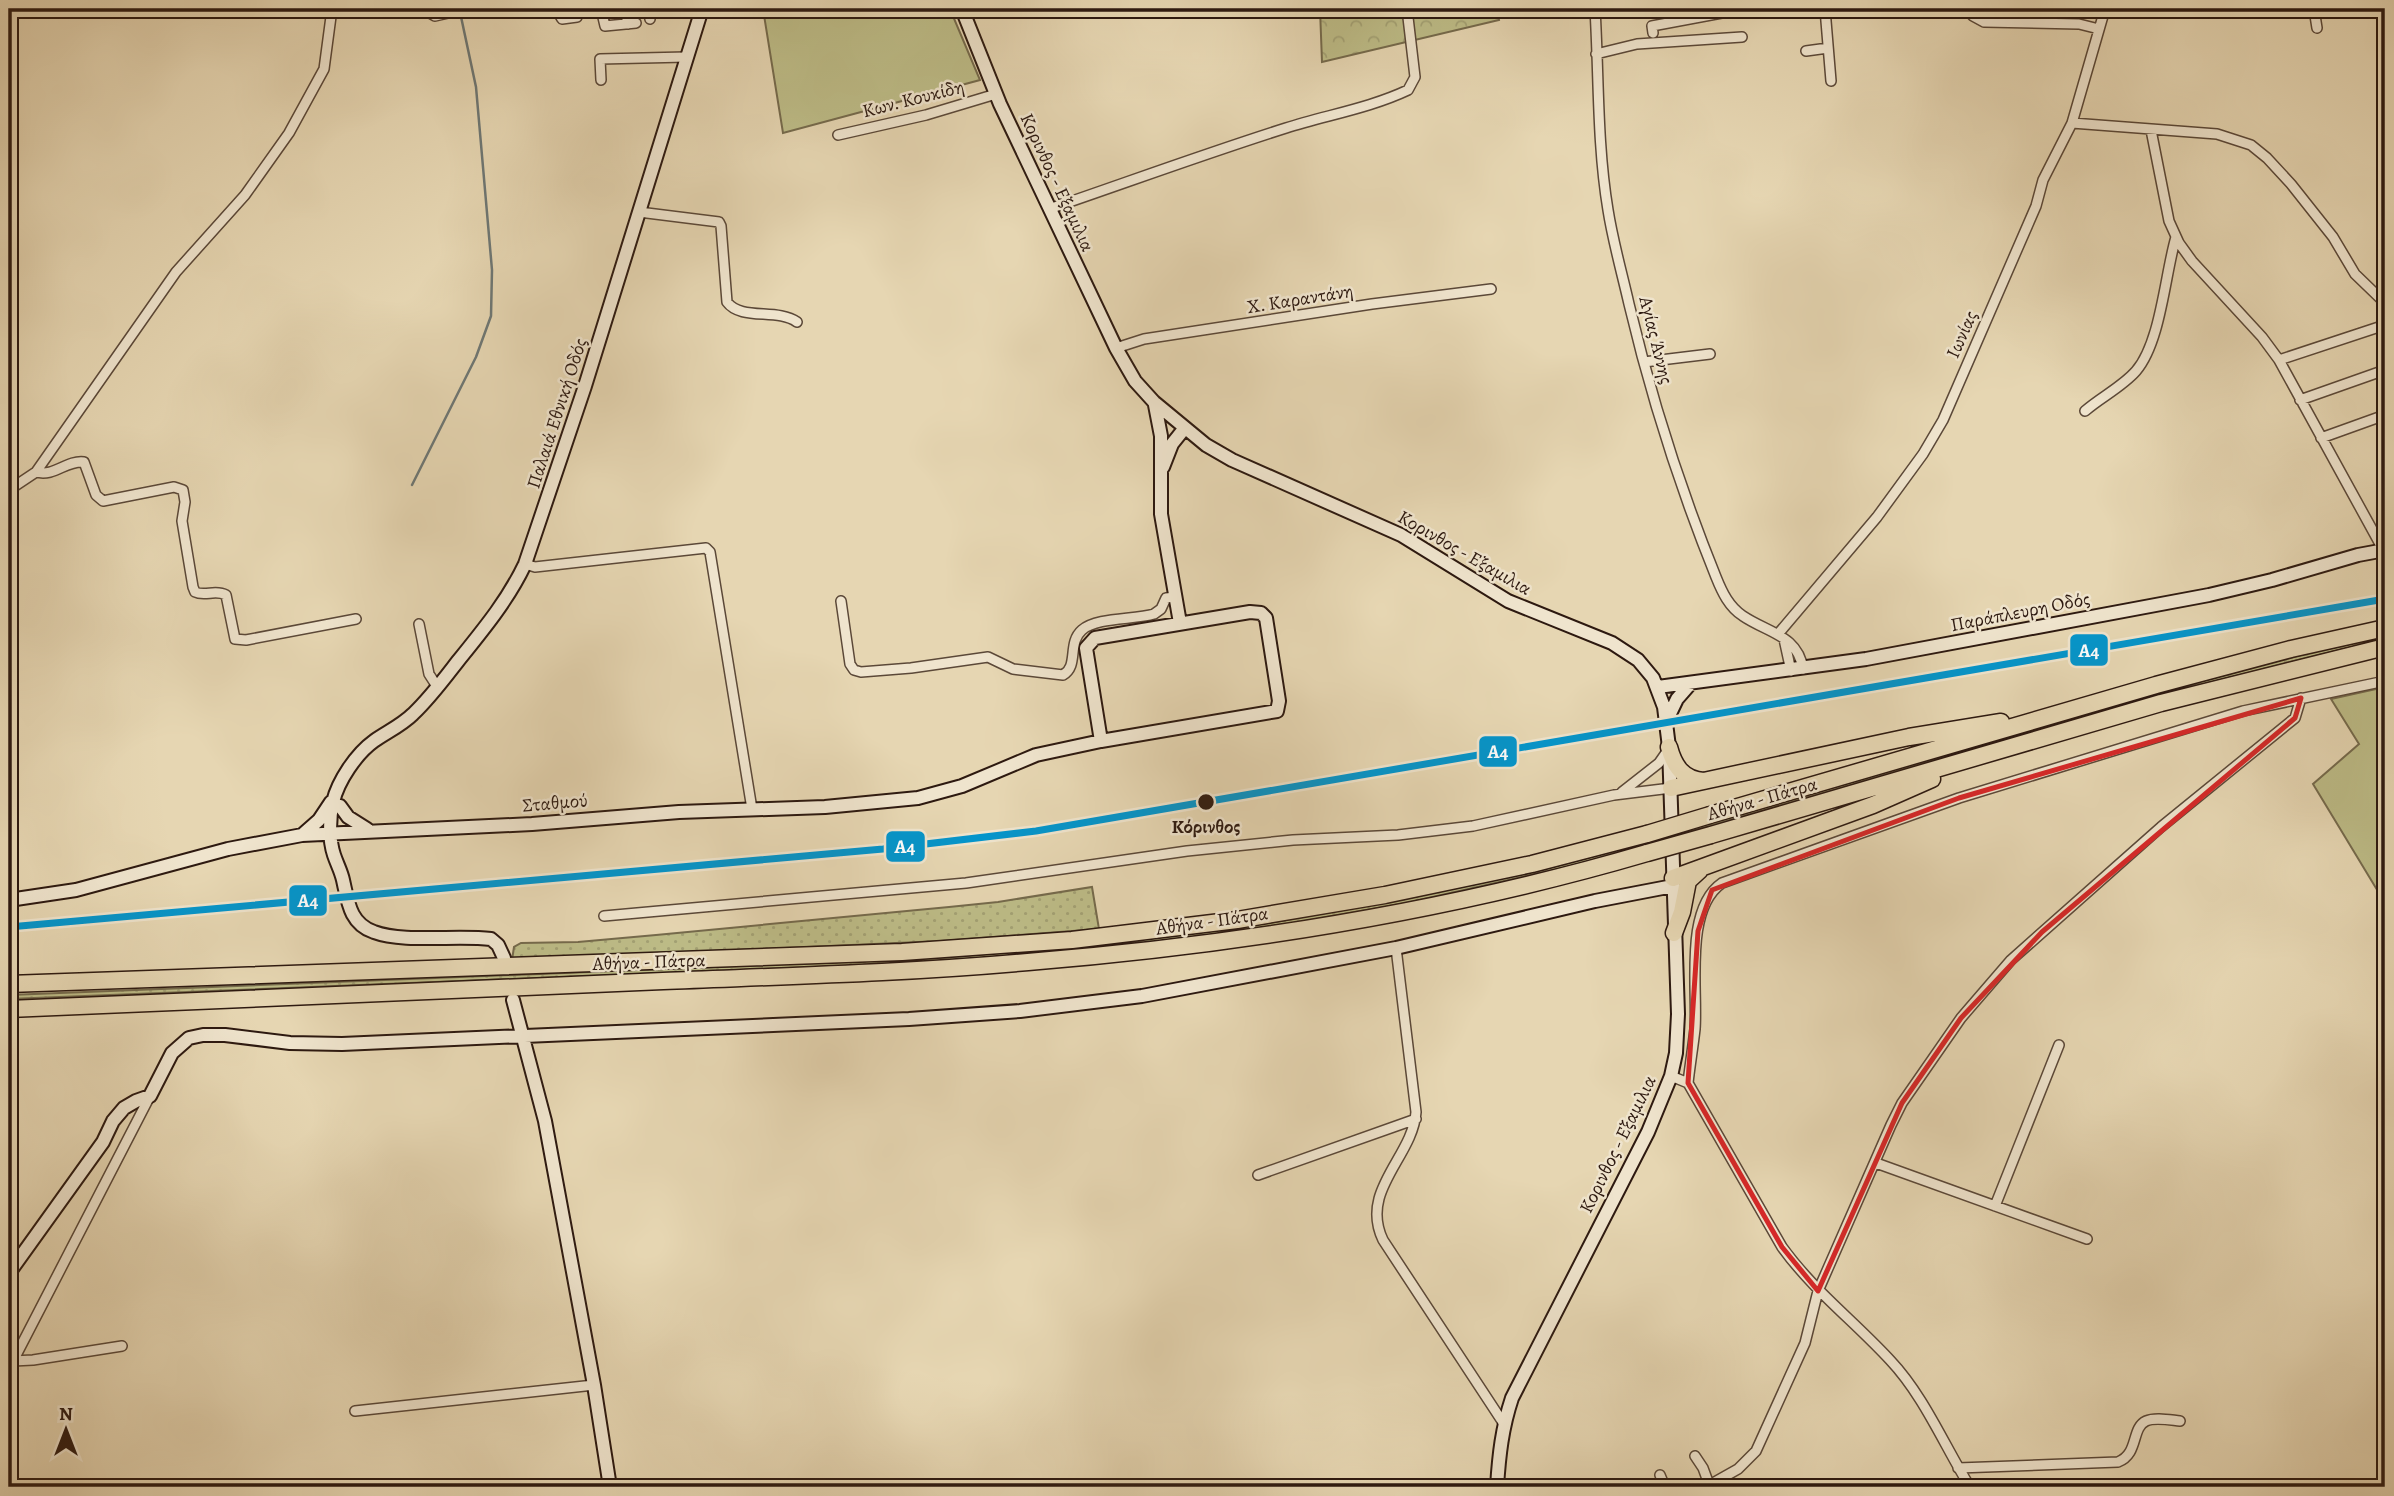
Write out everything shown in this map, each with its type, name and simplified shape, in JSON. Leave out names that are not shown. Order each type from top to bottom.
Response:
[{"type":"highway","name":"Αθήνα - Πάτρα","points":[[9,984],[902,952],[1072,940],[1237,920],[1385,895],[1532,864],[1647,834],[2238,663],[2385,628]]},
{"type":"highway","name":"Αθήνα - Πάτρα","points":[[9,1009],[903,971],[1073,958],[1203,944],[1370,917],[1536,882],[1711,835],[2161,703],[2385,647]]},
{"type":"highway","points":[[1671,788],[1909,737],[2065,712]]},
{"type":"highway","points":[[1669,747],[1676,765],[1685,775],[1707,781]]},
{"type":"highway","points":[[1673,882],[1873,805],[1993,752]]},
{"type":"highway","points":[[1674,933],[1689,881],[1695,872],[1701,869]]},
{"type":"street","points":[[9,490],[36,472],[176,272],[245,195],[289,133],[324,69],[332,9]]},
{"type":"street","points":[[423,9],[435,16],[467,9]]},
{"type":"street","points":[[556,9],[562,19],[576,17]]},
{"type":"street","points":[[601,9],[605,26],[632,23],[625,9]]},
{"type":"street","name":"Παλαιά Εθνική Οδός","points":[[336,832],[331,811],[348,772],[372,743],[413,715],[438,688],[517,582],[525,565],[585,386],[702,9]]},
{"type":"street","name":"Κορινθος - Εξαμιλια","points":[[962,9],[996,94],[1116,348],[1135,381],[1154,402],[1187,432],[1232,460],[1401,535],[1508,601],[1612,643],[1638,660],[1658,687],[1666,720],[1671,788],[1677,1027],[1671,1076],[1648,1132],[1512,1398],[1499,1448],[1497,1487]]},
{"type":"street","points":[[1049,209],[1239,143],[1408,90],[1415,77],[1407,9]]},
{"type":"street","points":[[1595,11],[1615,9]]},
{"type":"street","points":[[1653,33],[1652,26],[1700,13],[1743,9]]},
{"type":"street","points":[[1825,9],[1830,81]]},
{"type":"street","points":[[1967,9],[1984,22],[2079,24],[2099,29]]},
{"type":"street","name":"Ιωνίας","points":[[1781,637],[1877,517],[1930,443],[1943,420],[2036,206],[2043,180],[2072,122],[2105,9]]},
{"type":"street","points":[[2314,9],[2317,27]]},
{"type":"street","name":"Αγίας Άννης","points":[[1595,11],[1602,166],[1608,212],[1660,423],[1717,580],[1729,603],[1742,615],[1781,637]]},
{"type":"street","points":[[1596,54],[1637,44],[1742,37]]},
{"type":"street","points":[[1806,51],[1828,48]]},
{"type":"street","points":[[601,80],[600,59],[686,57]]},
{"type":"street","name":"Κων. Κουκίδη","points":[[838,135],[926,115],[996,94]]},
{"type":"street","points":[[2072,122],[2217,134],[2251,145],[2291,184],[2333,237],[2355,274],[2385,303]]},
{"type":"street","points":[[2151,130],[2166,208],[2176,237],[2192,261],[2262,337],[2279,360],[2385,551]]},
{"type":"street","points":[[639,212],[719,222],[727,302],[731,307],[748,312],[781,314],[797,321]]},
{"type":"street","points":[[2085,411],[2134,374],[2146,356],[2176,237]]},
{"type":"street","name":"Χ. Καραντάνη","points":[[1116,348],[1144,340],[1372,304],[1491,289]]},
{"type":"street","points":[[2279,360],[2385,325]]},
{"type":"street","points":[[1644,362],[1710,355]]},
{"type":"street","points":[[2300,400],[2385,370]]},
{"type":"street","points":[[1101,741],[1086,648],[1089,642],[1095,638],[1180,623],[1161,514],[1161,426],[1154,402]]},
{"type":"street","points":[[2320,438],[2385,415]]},
{"type":"street","points":[[1160,478],[1168,457],[1178,450],[1187,432]]},
{"type":"street","points":[[36,472],[51,473],[75,462],[84,462],[96,495],[103,501],[174,487],[183,490],[185,502],[182,521],[193,587],[199,594],[216,592],[226,595],[235,639],[246,640],[356,619]]},
{"type":"street","points":[[525,565],[535,567],[706,548],[710,552],[752,809]]},
{"type":"street","name":"Παράπλευρη Οδός","points":[[1658,687],[1898,654],[2209,595],[2358,555],[2385,551]]},
{"type":"street","points":[[841,601],[850,664],[854,670],[862,672],[911,668],[988,657],[1013,669],[1063,675],[1071,667],[1075,639],[1086,628],[1154,614],[1161,609],[1166,598],[1175,597]]},
{"type":"street","name":"Σταθμού","points":[[9,900],[76,890],[228,849],[302,835],[825,807],[918,798],[944,792],[1036,755],[1277,711],[1279,701],[1264,615],[1250,612],[1180,623]]},
{"type":"street","points":[[419,624],[429,674],[438,688]]},
{"type":"street","points":[[1781,637],[1797,670]]},
{"type":"street","points":[[1970,1487],[1915,1391],[1890,1360],[1818,1291],[1782,1247],[1688,1083],[1695,1027],[1698,930],[1706,899],[1721,883],[1959,798],[2243,712],[2385,681]]},
{"type":"street","points":[[1666,720],[1677,699],[1691,683]]},
{"type":"street","points":[[1695,1455],[1709,1487],[1738,1469],[1756,1451],[1805,1343],[1818,1291],[1902,1103],[1961,1018],[2011,960],[2161,827],[2295,718],[2301,698]]},
{"type":"street","points":[[1614,795],[1629,787],[1659,763],[1669,747]]},
{"type":"street","points":[[604,916],[966,883],[1240,845],[1398,835],[1473,826],[1614,795],[1671,788]]},
{"type":"street","points":[[302,835],[337,800],[348,817],[371,831]]},
{"type":"street","points":[[334,855],[336,832]]},
{"type":"street","points":[[336,832],[341,872],[352,915],[367,929],[392,936],[491,939],[498,945],[503,958]]},
{"type":"street","points":[[302,835],[319,840],[334,855],[341,872]]},
{"type":"street","points":[[11,1365],[176,1048],[196,1036],[236,1035],[271,1042],[315,1044],[909,1019],[1020,1010],[1142,996],[1396,948],[1673,882]]},
{"type":"street","points":[[1396,948],[1416,1097],[1416,1119],[1385,1180],[1378,1207],[1377,1227],[1504,1424]]},
{"type":"street","points":[[513,1000],[545,1121],[610,1487]]},
{"type":"street","points":[[1995,1206],[2059,1045]]},
{"type":"street","points":[[1671,1076],[1688,1083]]},
{"type":"street","points":[[9,1273],[103,1142],[113,1121],[127,1105],[150,1096]]},
{"type":"street","points":[[1258,1175],[1416,1119]]},
{"type":"street","points":[[1876,1163],[2087,1239]]},
{"type":"street","points":[[11,1365],[122,1346]]},
{"type":"street","points":[[355,1411],[594,1385]]},
{"type":"street","points":[[1958,1468],[2118,1462],[2130,1455],[2141,1425],[2146,1421],[2180,1421]]},
{"type":"street","points":[[1660,1475],[1665,1487]]},
{"type":"highlighted area","points":[[2301,698],[2295,718],[2042,932],[1961,1018],[1902,1103],[1818,1291],[1782,1247],[1688,1083],[1698,931],[1712,890],[1959,798]]},
{"type":"green space","points":[[763,9],[950,9],[980,80],[783,133]]},
{"type":"green space","points":[[1320,9],[1497,9],[1499,20],[1322,62]]},
{"type":"green space","points":[[2385,635],[2385,639],[2159,696],[1571,866],[1406,903],[1276,926],[1123,946],[941,962],[9,999],[9,995],[941,958],[1122,942],[1275,922],[1405,899],[1515,875],[2158,692]]},
{"type":"green space","points":[[2385,687],[2385,903],[2313,784],[2359,744],[2331,699]]},
{"type":"green space","points":[[1092,887],[1099,929],[941,941],[512,960],[514,947],[521,943],[578,942],[949,907]]},
{"type":"waterway","points":[[412,485],[476,357],[491,316],[492,270],[476,87],[460,12]]},
{"type":"transit line","name":"A4","points":[[9,927],[883,849],[1036,831],[2385,599]]},
{"type":"place","name":"Κόρινθος","points":[[1206,802]]}]
